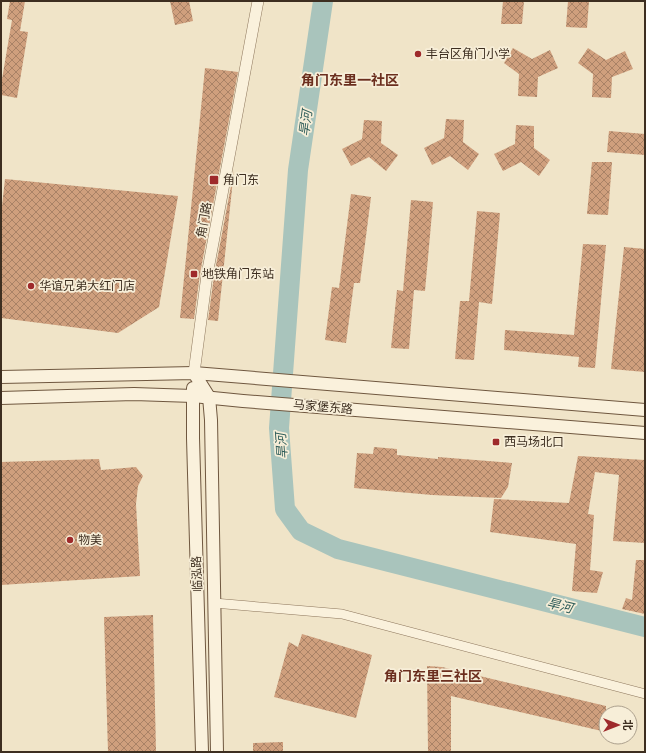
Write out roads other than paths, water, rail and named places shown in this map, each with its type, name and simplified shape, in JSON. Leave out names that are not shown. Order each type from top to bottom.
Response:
[{"type":"main road","name":"马家堡东路","points":[[1,378],[194,373],[311,381],[645,410]]},
{"type":"main road","name":"临泓路","points":[[194,373],[193,438],[202,752]]},
{"type":"main road","points":[[194,373],[208,397]]},
{"type":"main road","name":"马家堡东路","points":[[1,398],[134,394],[193,396],[645,433]]},
{"type":"main road","name":"临泓路","points":[[208,397],[211,420],[217,752]]},
{"type":"street","name":"角门路","points":[[194,373],[207,275],[258,1]]},
{"type":"street","points":[[214,603],[342,614],[645,694]]},
{"type":"waterway","name":"旱河","points":[[323,1],[298,170],[279,428],[285,509],[301,531],[338,549],[645,627]]},
{"type":"place","name":"丰台区角门小学","points":[[418,54]]},
{"type":"place","name":"角门东","points":[[214,180]]},
{"type":"place","name":"地铁角门东站","points":[[194,274]]},
{"type":"place","name":"华谊兄弟大红门店","points":[[31,286]]},
{"type":"place","name":"西马场北口","points":[[496,442]]},
{"type":"place","name":"物美","points":[[70,540]]},
{"type":"district","name":"角门东里一社区","points":[[350,80]]},
{"type":"district","name":"角门东里三社区","points":[[433,676]]}]
